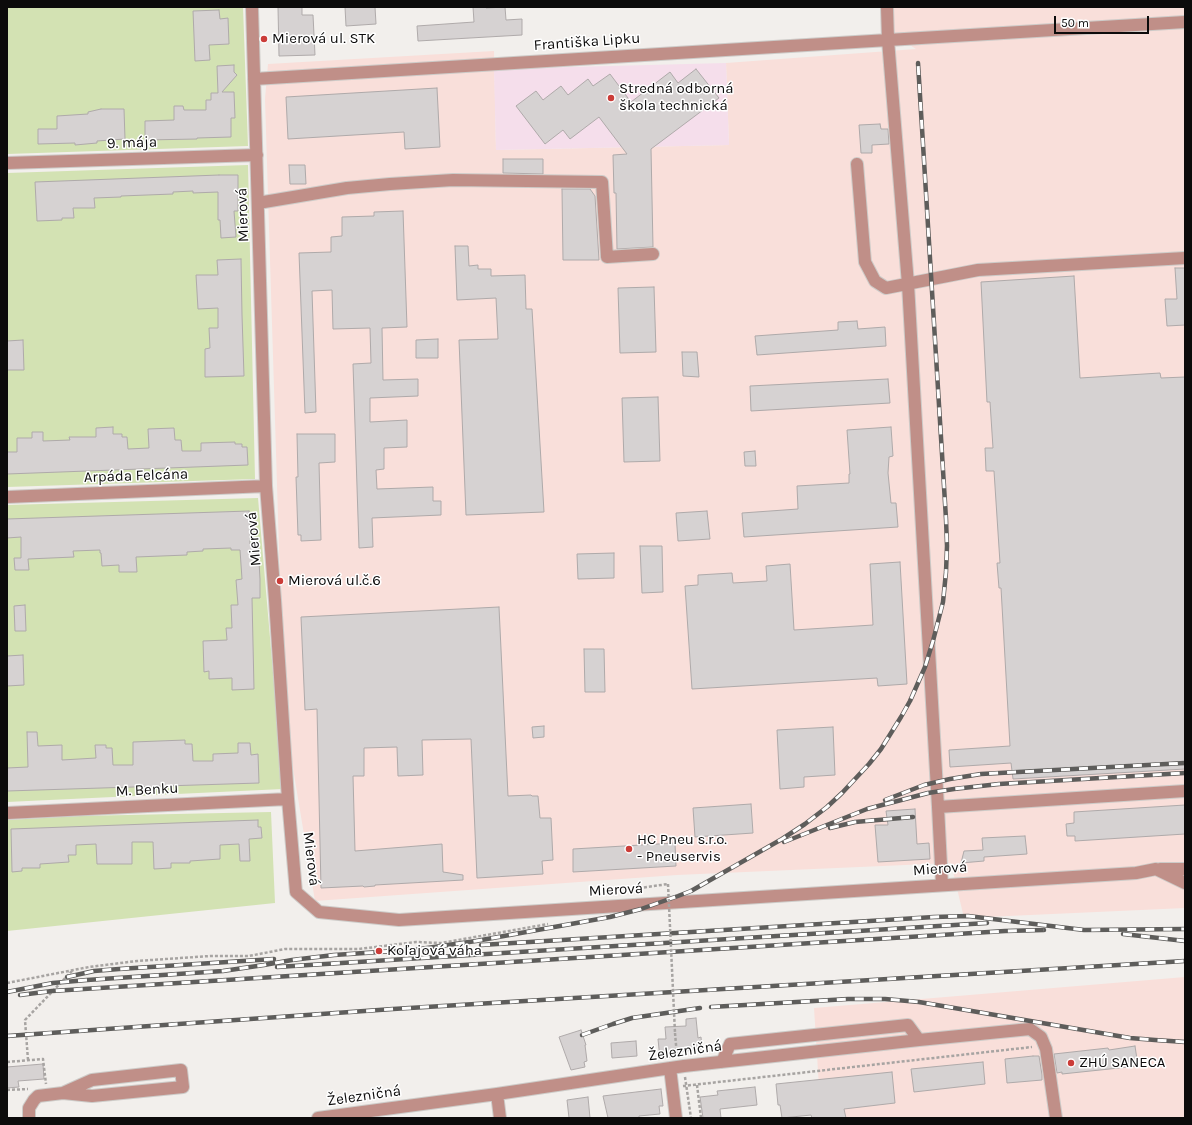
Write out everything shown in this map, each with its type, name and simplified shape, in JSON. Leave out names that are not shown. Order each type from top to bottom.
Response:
[{"type":"street","name":"Mierová","points":[[252,7],[266,486],[296,892],[319,912],[399,920],[1136,873],[1156,869],[1185,869]]},
{"type":"street","points":[[887,7],[888,40],[908,284],[942,885]]},
{"type":"street","name":"Františka Lipku","points":[[254,79],[1185,22]]},
{"type":"street","name":"9. mája","points":[[7,164],[257,155]]},
{"type":"street","points":[[857,164],[865,262],[875,281],[886,288],[978,270],[1185,258]]},
{"type":"street","points":[[258,203],[347,188],[453,180],[602,182],[607,257],[653,254]]},
{"type":"street","name":"Arpáda Felcána","points":[[7,497],[266,486]]},
{"type":"street","points":[[938,807],[1185,791]]},
{"type":"street","name":"M. Benku","points":[[7,813],[288,799]]},
{"type":"street","points":[[1156,869],[1185,883]]},
{"type":"street","name":"Železničná","points":[[318,1118],[497,1094],[684,1066],[1030,1029],[1041,1037],[1041,1050]]},
{"type":"street","points":[[1041,1050],[1056,1118]]},
{"type":"street","points":[[670,1068],[676,1118]]},
{"type":"street","points":[[29,1118],[29,1108],[38,1096],[63,1093],[92,1096],[183,1087],[181,1070],[92,1080],[63,1093]]},
{"type":"street","points":[[497,1094],[500,1118]]},
{"type":"path","points":[[640,888],[668,884],[676,1052]]},
{"type":"path","points":[[7,983],[89,967],[138,961],[210,956],[249,956],[285,949],[359,949],[416,942],[441,943],[550,923]]},
{"type":"path","points":[[28,1060],[25,1020],[72,970]]},
{"type":"path","points":[[672,1086],[697,1085],[1031,1047],[1041,1050]]},
{"type":"path","points":[[7,1062],[43,1059],[46,1087]]},
{"type":"path","points":[[684,1066],[691,1118]]},
{"type":"path","points":[[697,1085],[701,1118]]},
{"type":"path","points":[[7,1090],[30,1088]]},
{"type":"shaded area","points":[[881,7],[1185,7],[1185,908],[964,918],[951,863],[677,875],[315,901],[292,762],[280,581],[265,99],[268,64],[494,51],[496,150],[729,145],[726,63],[916,49],[882,27]]},
{"type":"shaded area","name":"Stredná odborná škola technická","points":[[726,63],[729,145],[496,150],[494,69]]},
{"type":"shaded area","points":[[1185,977],[1185,1118],[821,1118],[814,1008]]},
{"type":"green space","points":[[7,7],[243,7],[248,146],[7,154]]},
{"type":"green space","points":[[248,165],[255,479],[7,487],[7,173]]},
{"type":"green space","points":[[258,498],[283,789],[7,802],[7,505]]},
{"type":"green space","points":[[271,812],[275,903],[7,931],[7,820],[80,816]]},
{"type":"building","points":[[278,7],[302,7],[302,15],[313,15],[315,55],[279,56]]},
{"type":"building","points":[[345,7],[375,7],[376,24],[346,26]]},
{"type":"building","points":[[473,7],[505,7],[506,20],[522,19],[522,35],[418,41],[417,26],[474,22]]},
{"type":"building","points":[[219,10],[220,19],[228,18],[229,44],[209,45],[210,60],[195,61],[193,11]]},
{"type":"building","points":[[234,65],[234,72],[237,75],[222,92],[234,92],[235,118],[231,118],[231,137],[145,140],[145,121],[174,120],[174,106],[183,106],[184,110],[206,110],[206,100],[211,100],[211,93],[218,93],[217,66]]},
{"type":"building","points":[[696,69],[719,98],[651,149],[653,247],[617,249],[616,193],[614,193],[613,155],[627,154],[599,117],[570,139],[563,130],[545,144],[516,106],[536,91],[543,100],[561,86],[568,95],[588,79],[593,86],[610,74],[631,102],[670,72],[678,83]]},
{"type":"building","points":[[437,88],[440,147],[405,149],[404,132],[288,139],[286,97]]},
{"type":"building","points":[[101,109],[124,109],[125,139],[97,141],[97,143],[75,145],[75,143],[38,144],[38,129],[57,129],[57,116],[88,114],[88,112]]},
{"type":"building","points":[[880,124],[881,129],[888,129],[889,144],[872,145],[872,153],[861,153],[859,125]]},
{"type":"building","points":[[503,159],[543,159],[543,174],[503,173]]},
{"type":"building","points":[[289,165],[305,165],[306,184],[290,184]]},
{"type":"building","points":[[238,175],[238,211],[234,211],[236,237],[221,238],[220,220],[218,220],[218,192],[193,193],[193,191],[173,192],[173,194],[94,198],[95,208],[73,208],[74,218],[37,221],[35,182]]},
{"type":"building","points":[[562,189],[590,189],[595,196],[599,260],[563,260]]},
{"type":"building","points":[[403,211],[407,327],[382,328],[383,380],[418,379],[418,396],[370,398],[370,422],[407,420],[407,447],[384,448],[384,469],[376,470],[377,489],[433,487],[433,501],[441,501],[441,515],[372,518],[373,547],[359,548],[353,364],[371,363],[370,328],[333,329],[332,290],[312,291],[316,412],[305,413],[299,253],[331,252],[331,237],[342,236],[342,217],[374,216],[374,212]]},
{"type":"building","points":[[455,246],[468,246],[469,266],[478,265],[478,269],[491,269],[491,276],[525,275],[526,309],[532,309],[544,512],[466,515],[459,340],[498,339],[496,298],[457,300]]},
{"type":"building","points":[[241,259],[244,376],[205,377],[205,349],[210,348],[209,328],[218,328],[218,308],[198,309],[196,275],[218,275],[217,260]]},
{"type":"building","points":[[1175,268],[1185,268],[1185,325],[1167,326],[1165,299],[1177,299]]},
{"type":"building","points":[[1074,276],[1080,378],[1160,373],[1161,378],[1185,377],[1185,769],[1013,779],[1011,763],[950,767],[949,750],[1010,746],[1001,588],[999,588],[997,563],[1000,563],[994,471],[986,471],[985,448],[993,448],[990,402],[987,402],[981,282]]},
{"type":"building","points":[[654,287],[656,352],[620,353],[618,288]]},
{"type":"building","points":[[857,321],[858,329],[885,327],[886,346],[757,355],[755,336],[838,330],[838,322]]},
{"type":"building","points":[[438,339],[438,358],[416,358],[416,340]]},
{"type":"building","points":[[23,340],[24,370],[7,370],[7,341]]},
{"type":"building","points":[[682,352],[697,352],[699,377],[683,376]]},
{"type":"building","points":[[888,379],[890,403],[751,411],[750,386]]},
{"type":"building","points":[[658,397],[660,461],[624,462],[622,398]]},
{"type":"building","points":[[113,427],[113,434],[122,434],[122,437],[127,437],[128,449],[149,448],[148,429],[174,428],[175,440],[181,440],[182,451],[201,451],[201,443],[235,442],[235,444],[242,444],[242,447],[247,447],[248,465],[7,474],[7,452],[17,452],[17,438],[32,438],[32,432],[43,432],[43,441],[70,440],[69,437],[96,437],[96,428]]},
{"type":"building","points":[[891,427],[893,456],[889,457],[888,473],[891,503],[896,503],[898,527],[744,537],[742,513],[798,509],[797,486],[849,483],[850,474],[847,430]]},
{"type":"building","points":[[297,434],[335,434],[335,462],[319,463],[321,540],[301,541],[301,535],[298,535],[296,477],[298,477]]},
{"type":"building","points":[[755,451],[756,466],[745,466],[744,452]]},
{"type":"building","points":[[249,511],[250,544],[258,544],[260,579],[260,598],[252,598],[254,689],[232,690],[232,678],[209,679],[209,671],[204,672],[203,641],[227,640],[226,628],[232,628],[231,605],[238,605],[236,580],[242,579],[240,550],[231,550],[231,548],[203,549],[203,551],[187,552],[187,555],[136,557],[137,572],[119,572],[119,565],[102,566],[100,550],[73,551],[74,557],[28,559],[29,570],[15,570],[14,558],[21,558],[21,537],[7,538],[7,519]]},
{"type":"building","points":[[707,511],[710,539],[678,541],[676,513]]},
{"type":"building","points":[[640,546],[662,546],[663,592],[642,593]]},
{"type":"building","points":[[614,553],[614,578],[578,579],[577,554]]},
{"type":"building","points":[[900,562],[907,684],[878,686],[877,678],[692,689],[685,586],[698,585],[698,575],[732,573],[733,583],[767,581],[766,566],[790,564],[794,630],[873,625],[870,564]]},
{"type":"building","points":[[25,605],[26,631],[15,631],[14,606]]},
{"type":"building","points":[[499,607],[508,796],[538,796],[540,818],[551,818],[553,860],[542,861],[543,874],[477,878],[471,739],[422,740],[423,775],[398,776],[397,747],[364,748],[364,776],[353,776],[355,851],[442,844],[443,872],[463,875],[463,880],[375,885],[364,887],[321,888],[317,709],[305,710],[301,617]]},
{"type":"building","points":[[584,649],[604,649],[605,692],[585,692]]},
{"type":"building","points":[[23,655],[24,685],[7,686],[7,656]]},
{"type":"building","points":[[544,726],[544,737],[533,738],[532,727]]},
{"type":"building","points":[[833,727],[835,775],[804,777],[804,787],[780,789],[777,730]]},
{"type":"building","points":[[27,732],[37,732],[38,746],[62,745],[62,760],[96,758],[95,745],[106,745],[106,748],[112,748],[113,765],[133,765],[133,742],[185,740],[185,744],[192,744],[193,761],[213,761],[213,754],[238,753],[238,743],[250,743],[251,755],[258,754],[259,783],[7,791],[7,768],[28,767]]},
{"type":"building","points":[[751,804],[753,833],[695,837],[693,808]]},
{"type":"building","points":[[1185,805],[1185,834],[1075,841],[1075,836],[1067,836],[1066,824],[1074,823],[1074,812]]},
{"type":"building","points":[[915,809],[917,844],[929,843],[930,859],[878,862],[875,825],[888,825],[886,811]]},
{"type":"building","points":[[258,820],[258,827],[261,827],[262,838],[249,839],[250,861],[240,861],[239,844],[220,845],[220,859],[190,861],[190,863],[171,863],[171,868],[154,869],[153,842],[132,842],[132,864],[97,864],[96,844],[76,845],[76,855],[68,855],[69,862],[40,864],[40,868],[22,868],[22,871],[12,872],[11,829]]},
{"type":"building","points":[[1025,836],[1027,854],[984,857],[984,861],[961,863],[964,851],[983,850],[982,838]]},
{"type":"building","points":[[675,843],[676,866],[573,872],[573,849]]},
{"type":"building","points":[[696,1018],[698,1038],[701,1037],[702,1049],[672,1053],[672,1057],[660,1059],[658,1039],[666,1039],[665,1027],[686,1026],[686,1019]]},
{"type":"building","points":[[581,1030],[586,1045],[587,1061],[584,1062],[585,1067],[571,1070],[559,1037]]},
{"type":"building","points":[[636,1041],[637,1056],[612,1058],[611,1043]]},
{"type":"building","points":[[1135,1046],[1138,1066],[1062,1074],[1062,1072],[1057,1073],[1054,1054],[1108,1048],[1109,1050]]},
{"type":"building","points":[[1039,1056],[1042,1080],[1007,1083],[1005,1059]]},
{"type":"building","points":[[983,1062],[985,1084],[914,1092],[911,1069]]},
{"type":"building","points":[[43,1064],[44,1079],[18,1081],[19,1087],[7,1088],[7,1067]]},
{"type":"building","points":[[892,1072],[895,1103],[844,1109],[846,1118],[812,1118],[811,1115],[782,1118],[780,1105],[778,1105],[776,1084]]},
{"type":"building","points":[[755,1087],[757,1105],[720,1109],[721,1118],[703,1118],[700,1097],[718,1095],[717,1091]]},
{"type":"building","points":[[661,1089],[663,1106],[659,1106],[660,1114],[639,1116],[639,1118],[608,1118],[603,1096]]},
{"type":"building","points":[[588,1097],[590,1118],[569,1118],[567,1100]]},
{"type":"railway","points":[[420,949],[476,941],[610,917],[641,909],[691,891],[782,839],[827,807],[842,793],[881,749],[910,701],[925,667],[943,602],[947,546],[918,63]]},
{"type":"railway","points":[[885,800],[924,785],[981,774],[1185,763]]},
{"type":"railway","points":[[784,842],[867,809],[928,793],[999,784],[1185,773]]},
{"type":"railway","points":[[830,828],[855,822],[913,817]]},
{"type":"railway","points":[[481,945],[968,916],[1084,930],[1185,929]]},
{"type":"railway","points":[[277,967],[987,923]]},
{"type":"railway","points":[[20,995],[52,991],[1005,931],[1044,930]]},
{"type":"railway","points":[[1123,934],[1185,941]]},
{"type":"railway","points":[[7,992],[53,983],[223,971],[334,955],[425,949]]},
{"type":"railway","points":[[67,977],[94,971],[274,959]]},
{"type":"railway","points":[[7,1036],[393,1009],[1185,961]]},
{"type":"railway","points":[[711,1007],[848,999],[885,999],[919,1002],[1130,1038],[1185,1042]]},
{"type":"railway","points":[[582,1035],[632,1018],[700,1008]]},
{"type":"place","name":"Mierová ul. STK","points":[[264,39]]},
{"type":"place","name":"Stredná odborná škola technická","points":[[611,98]]},
{"type":"place","name":"Mierová ul.č.6","points":[[280,581]]},
{"type":"place","name":"HC Pneu s.r.o. - Pneuservis","points":[[629,849]]},
{"type":"place","name":"Koľajová váha","points":[[379,951]]},
{"type":"place","name":"ZHÚ SANECA","points":[[1071,1063]]}]
